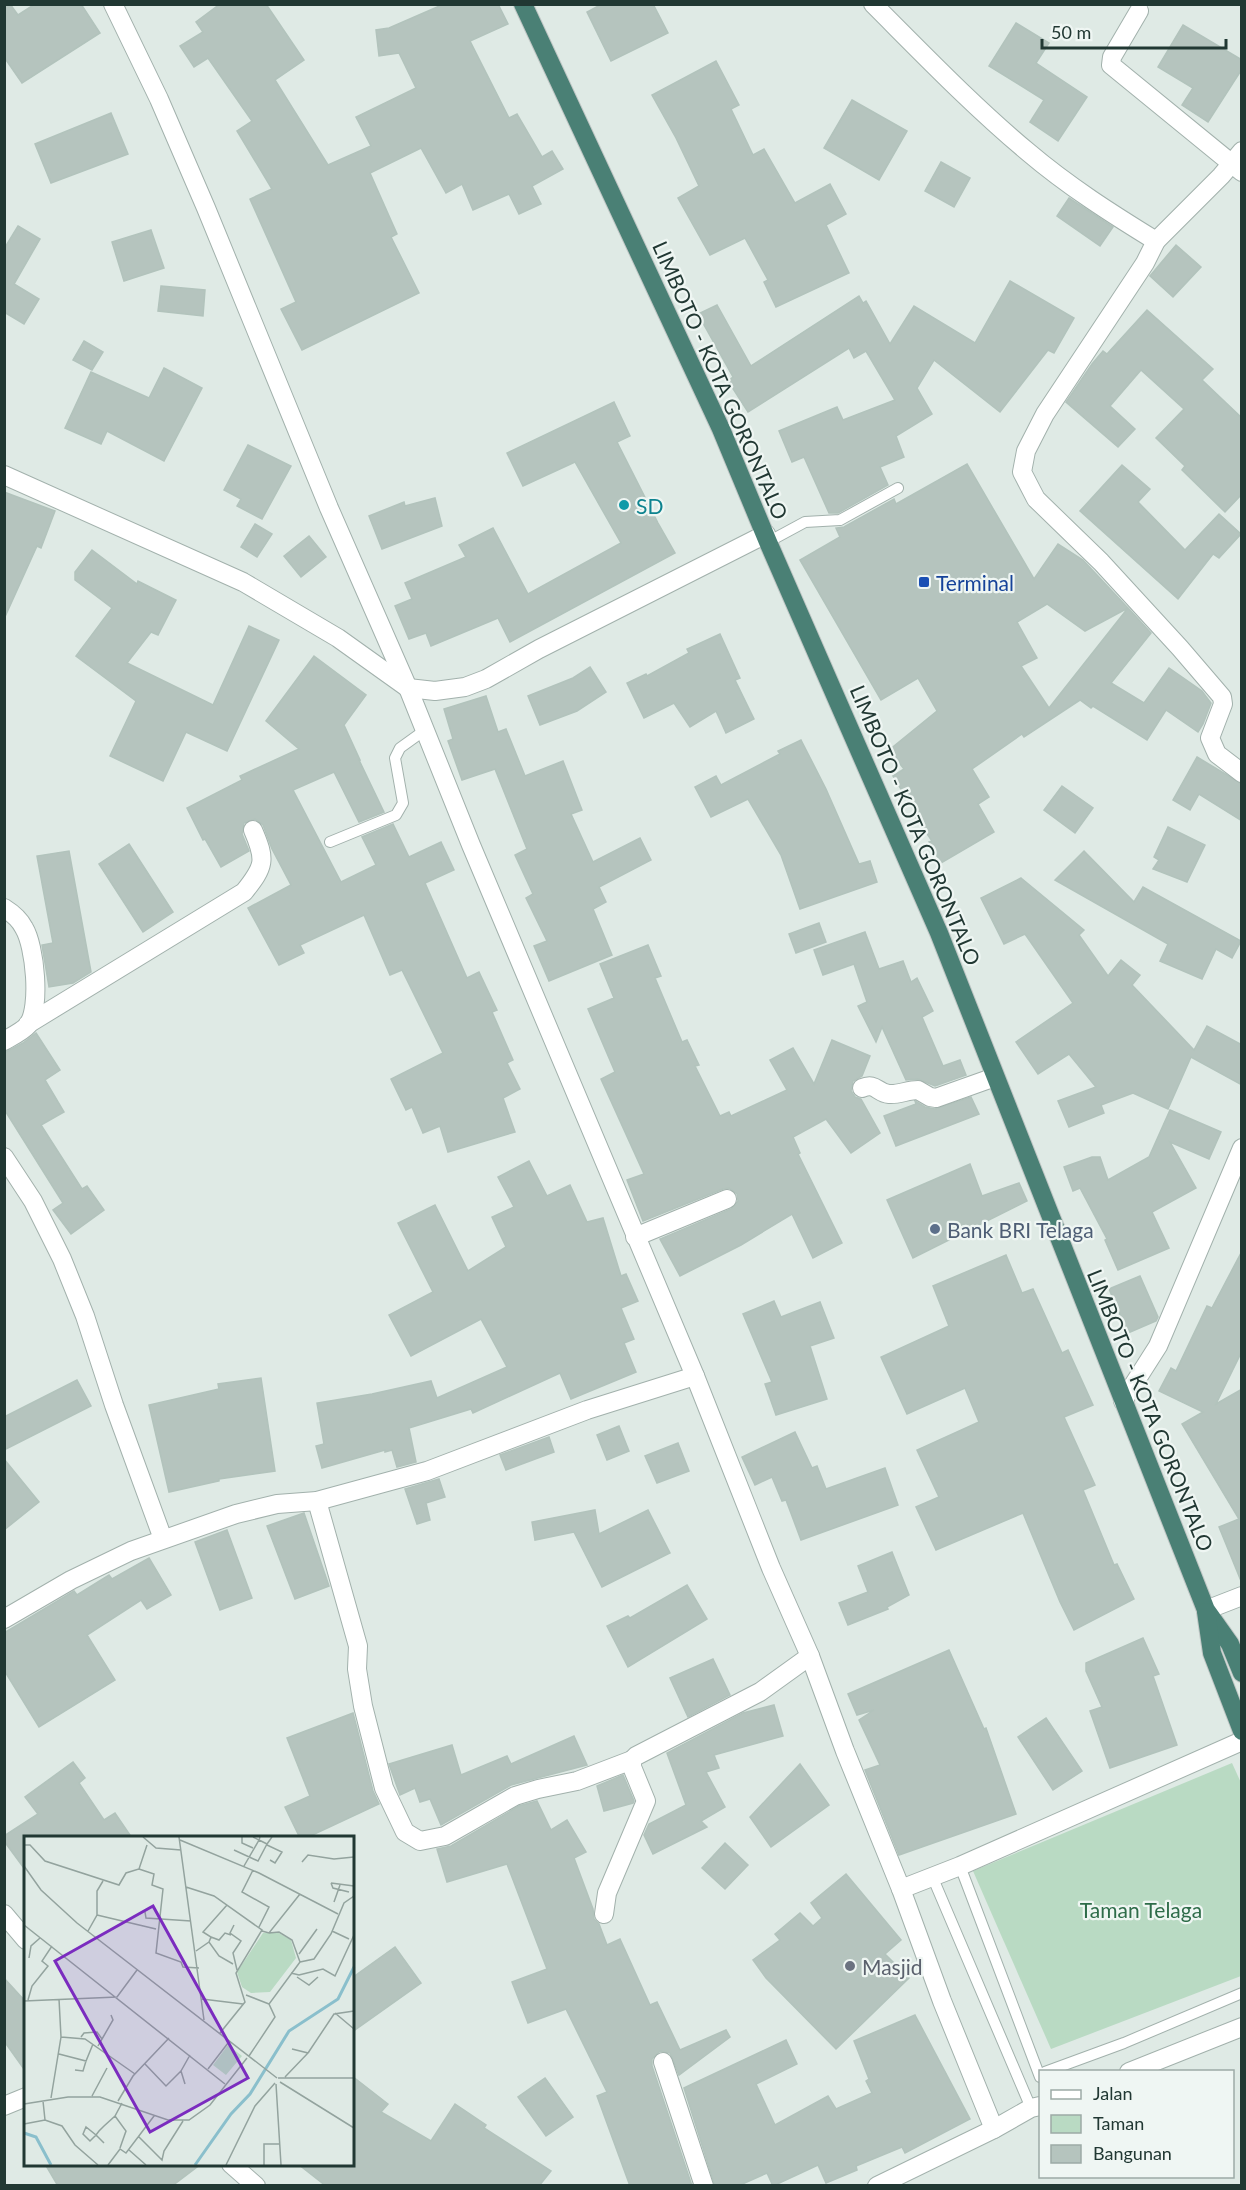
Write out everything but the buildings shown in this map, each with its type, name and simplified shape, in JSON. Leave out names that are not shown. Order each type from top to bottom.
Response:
[{"type":"highway","name":"LIMBOTO - KOTA GORONTALO","points":[[524,4],[721,429],[939,933],[1206,1610],[1230,1644],[1242,1673]]},
{"type":"highway","points":[[1206,1610],[1212,1653],[1242,1731]]},
{"type":"street","points":[[113,4],[183,154],[695,1376],[771,1568],[810,1656],[942,2001],[994,2129]]},
{"type":"street","points":[[873,4],[976,105],[1028,152],[1108,212],[1155,241]]},
{"type":"street","points":[[1139,12],[1112,57],[1111,65],[1238,162],[1155,241],[1145,263],[1045,414],[1026,451],[1022,472],[1035,499],[1101,562],[1222,697],[1223,704],[1210,738],[1217,754],[1242,773]]},
{"type":"street","points":[[4,475],[243,582],[338,638],[408,688],[435,691],[465,687],[486,679],[539,649],[767,538]]},
{"type":"street","points":[[4,1041],[244,892],[254,879],[262,859],[262,852],[253,831]]},
{"type":"street","points":[[4,908],[21,924],[29,939],[36,997],[28,1024]]},
{"type":"street","points":[[862,1088],[869,1085],[875,1086],[884,1093],[892,1095],[918,1090],[936,1098],[995,1077]]},
{"type":"street","points":[[1123,1401],[1158,1346],[1236,1174],[1242,1148]]},
{"type":"street","points":[[4,1157],[33,1201],[62,1259],[85,1316],[114,1406],[163,1539]]},
{"type":"street","points":[[636,1237],[727,1199]]},
{"type":"street","points":[[4,1619],[71,1580],[131,1551],[163,1539],[236,1514],[277,1504],[316,1501],[427,1471],[587,1410],[695,1376]]},
{"type":"street","points":[[316,1501],[358,1646],[357,1669],[363,1706],[384,1788],[405,1832],[420,1842],[445,1836],[515,1796],[577,1781],[632,1760],[636,1755],[760,1692],[810,1656]]},
{"type":"street","points":[[1206,1610],[1242,1596]]},
{"type":"street","points":[[901,1889],[960,1866],[1242,1741]]},
{"type":"street","points":[[604,1914],[607,1893],[646,1802],[632,1767],[632,1760]]},
{"type":"street","points":[[4,1914],[24,1938]]},
{"type":"street","points":[[1134,2070],[1242,2026]]},
{"type":"street","points":[[663,2062],[704,2186]]},
{"type":"street","points":[[4,2106],[24,2098]]},
{"type":"street","points":[[877,2186],[1036,2107]]},
{"type":"street","points":[[233,2166],[256,2186]]},
{"type":"lane","points":[[767,538],[805,522],[840,520],[898,488]]},
{"type":"lane","points":[[330,842],[396,815],[403,802],[395,758],[400,748],[425,730]]},
{"type":"lane","points":[[960,1866],[1040,2070]]},
{"type":"lane","points":[[932,1876],[1036,2107]]},
{"type":"lane","points":[[1053,2070],[1124,2043],[1242,1993]]},
{"type":"green space","name":"Taman Telaga","points":[[1232,1763],[1242,1785],[1241,1976],[1051,2049],[973,1871]]},
{"type":"place","name":"SD","points":[[624,505]]},
{"type":"place","name":"Terminal","points":[[924,582]]},
{"type":"place","name":"Bank BRI Telaga","points":[[935,1229]]},
{"type":"place","name":"Masjid","points":[[850,1966]]}]
